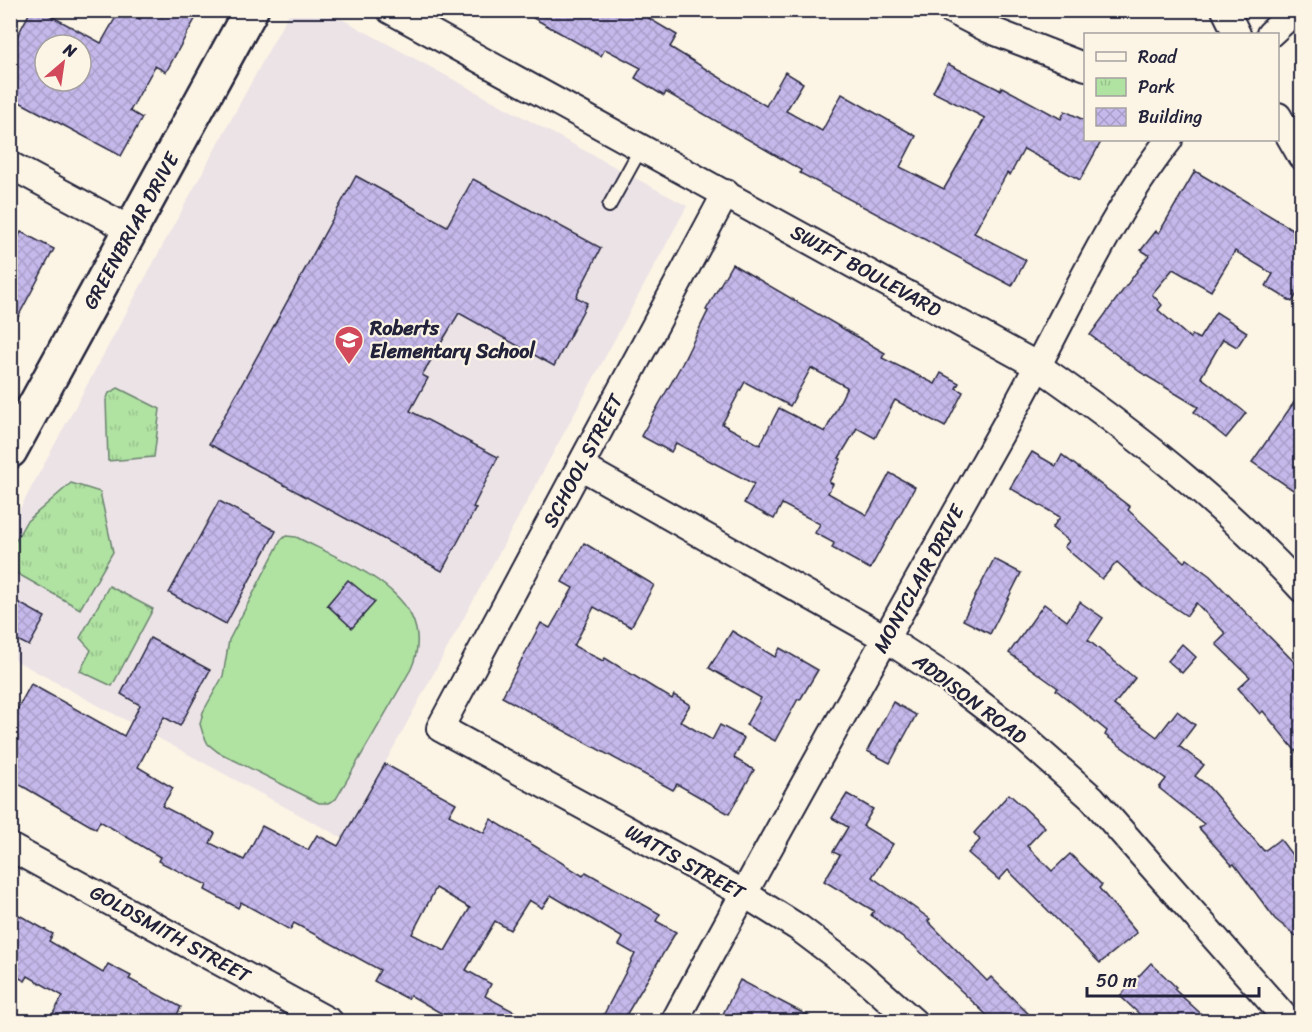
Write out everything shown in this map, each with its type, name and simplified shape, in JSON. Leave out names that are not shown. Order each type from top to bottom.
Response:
[{"type":"main road","name":"GREENBRIAR DRIVE","points":[[10,451],[251,10]]},
{"type":"street","name":"SWIFT BOULEVARD","points":[[390,10],[1038,366],[1106,414],[1188,478],[1268,552],[1302,589]]},
{"type":"street","points":[[951,10],[988,29],[1084,66]]},
{"type":"street","points":[[1225,10],[1236,33]]},
{"type":"street","points":[[1270,33],[1296,10]]},
{"type":"street","points":[[1279,118],[1301,156]]},
{"type":"street","name":"MONTCLAIR DRIVE","points":[[674,1022],[743,893],[1038,366],[1140,176],[1168,141]]},
{"type":"street","points":[[1272,141],[1301,156]]},
{"type":"street","points":[[10,165],[131,230]]},
{"type":"street","name":"SCHOOL STREET","points":[[440,728],[726,194]]},
{"type":"street","name":"ADDISON ROAD","points":[[580,466],[885,638],[957,686],[1021,735],[1092,798],[1289,1022]]},
{"type":"street","name":"WATTS STREET","points":[[440,728],[743,893],[799,928],[860,974],[914,1022]]},
{"type":"street","name":"GOLDSMITH STREET","points":[[10,847],[330,1022]]},
{"type":"lane","points":[[609,206],[641,148]]},
{"type":"shaded area","name":"Roberts Elementary School","points":[[290,11],[327,11],[687,206],[344,839],[11,658],[11,525]]},
{"type":"green space","points":[[118,388],[160,409],[154,457],[108,461],[106,400],[109,393]]},
{"type":"green space","points":[[71,483],[100,492],[113,552],[80,609],[11,570],[11,549],[26,522]]},
{"type":"green space","points":[[286,536],[296,537],[340,558],[385,585],[402,602],[414,621],[417,643],[411,669],[336,799],[328,803],[319,803],[218,752],[208,744],[200,724],[203,712],[223,676],[229,640],[281,540]]},
{"type":"green space","points":[[109,586],[153,609],[112,686],[80,671],[91,650],[80,638]]},
{"type":"building","points":[[31,10],[40,10],[83,33],[33,33],[33,93],[93,93],[93,39],[101,43],[120,10],[140,19],[145,10],[200,10],[166,72],[155,66],[130,111],[142,118],[121,156],[10,97],[10,50]]},
{"type":"building","points":[[519,10],[652,10],[648,18],[677,35],[670,47],[766,106],[785,72],[803,83],[786,111],[822,131],[842,94],[916,136],[900,167],[944,189],[985,118],[933,92],[948,64],[1000,90],[1002,87],[1061,119],[1065,111],[1084,120],[1084,141],[1101,141],[1080,180],[1024,149],[1010,175],[1007,173],[974,233],[1026,260],[1012,286],[800,173],[801,170],[666,92],[664,96],[635,78],[641,68],[605,49],[601,56]]},
{"type":"building","points":[[1195,171],[1302,235],[1302,286],[1292,302],[1266,286],[1273,274],[1235,251],[1211,291],[1173,269],[1152,294],[1162,305],[1158,310],[1190,338],[1192,335],[1199,339],[1216,312],[1247,332],[1237,347],[1223,339],[1201,377],[1246,413],[1226,438],[1194,412],[1198,407],[1140,372],[1090,335],[1149,255],[1141,250],[1156,231],[1159,233]]},
{"type":"building","points":[[356,176],[447,226],[473,179],[601,248],[576,297],[587,303],[554,366],[459,313],[422,375],[428,378],[410,411],[498,457],[473,507],[476,508],[442,571],[209,444]]},
{"type":"building","points":[[21,232],[54,249],[10,332],[10,253]]},
{"type":"building","points":[[732,264],[885,353],[882,358],[935,384],[941,373],[959,383],[956,388],[963,392],[945,427],[895,400],[875,438],[857,428],[839,458],[841,459],[829,482],[833,484],[828,493],[867,515],[890,473],[915,487],[870,569],[832,548],[834,543],[815,533],[820,524],[782,504],[774,519],[744,503],[754,484],[676,443],[671,452],[641,436],[682,364],[708,311],[706,310]],"holes":[[[811,368],[847,387],[825,432],[779,408],[760,445],[722,424],[745,382],[790,406]]]},
{"type":"building","points":[[1302,391],[1302,496],[1252,462]]},
{"type":"building","points":[[1032,452],[1056,466],[1062,455],[1130,507],[1128,510],[1184,562],[1187,559],[1210,576],[1302,670],[1302,759],[1263,711],[1260,714],[1238,688],[1250,677],[1216,644],[1226,634],[1196,603],[1187,616],[1144,587],[1117,562],[1102,579],[1064,547],[1069,541],[1052,528],[1060,517],[1010,488]]},
{"type":"building","points":[[219,501],[276,531],[226,624],[169,593]]},
{"type":"building","points":[[584,543],[654,585],[631,627],[594,607],[574,646],[603,661],[605,658],[672,699],[674,695],[690,705],[680,721],[712,740],[720,725],[744,738],[734,758],[754,770],[729,814],[677,784],[673,790],[502,697],[541,623],[550,628],[573,588],[562,582]]},
{"type":"building","points":[[994,559],[1021,573],[990,634],[963,620]]},
{"type":"building","points":[[348,580],[375,602],[352,628],[327,605]]},
{"type":"building","points":[[10,598],[45,617],[29,646],[10,636]]},
{"type":"building","points":[[1080,602],[1103,618],[1088,640],[1135,678],[1114,705],[1157,737],[1177,711],[1195,725],[1179,746],[1204,765],[1195,776],[1207,785],[1264,851],[1280,839],[1302,868],[1302,941],[1275,919],[1234,864],[1232,865],[1199,828],[1204,824],[1159,788],[1166,779],[1105,735],[1107,731],[1056,690],[1058,688],[1009,653],[1044,604],[1067,621]]},
{"type":"building","points":[[732,631],[775,657],[780,648],[818,670],[800,700],[798,699],[775,741],[746,725],[761,698],[709,668]]},
{"type":"building","points":[[150,638],[210,670],[180,726],[164,717],[138,767],[173,788],[162,806],[215,833],[210,843],[244,860],[262,826],[308,850],[317,835],[338,846],[385,764],[456,803],[449,815],[484,833],[491,819],[583,876],[586,872],[660,914],[656,921],[676,932],[622,1022],[600,1022],[635,954],[619,945],[623,938],[551,895],[542,908],[529,900],[510,930],[495,921],[466,970],[491,984],[485,996],[533,1022],[456,1022],[410,995],[408,999],[374,981],[380,970],[294,923],[290,930],[241,902],[238,908],[205,890],[207,885],[158,861],[160,857],[100,821],[96,829],[10,779],[10,723],[31,684],[124,736],[140,705],[121,694]],"holes":[[[436,888],[470,908],[445,951],[412,934]]]},
{"type":"building","points":[[1182,644],[1196,657],[1182,673],[1168,661]]},
{"type":"building","points":[[893,702],[916,715],[890,763],[867,751]]},
{"type":"building","points":[[847,794],[873,809],[863,826],[893,844],[872,877],[930,919],[928,921],[987,981],[991,977],[1037,1022],[994,1022],[914,946],[871,915],[874,911],[824,881],[840,855],[833,852],[848,827],[832,818]]},
{"type":"building","points":[[1009,794],[1045,827],[1027,846],[1052,871],[1070,854],[1102,885],[1099,888],[1137,933],[1100,963],[1008,870],[999,880],[968,853],[980,840],[974,833]]},
{"type":"building","points":[[10,910],[53,934],[49,941],[103,973],[108,964],[131,976],[129,979],[181,1007],[173,1022],[48,1022],[63,996],[28,976],[25,981],[10,973]]},
{"type":"building","points":[[1151,963],[1176,987],[1174,989],[1210,1022],[1148,1022],[1120,996]]},
{"type":"building","points":[[740,980],[820,1022],[719,1022]]},
{"type":"place","name":"Roberts Elementary School","points":[[349,366]]}]
